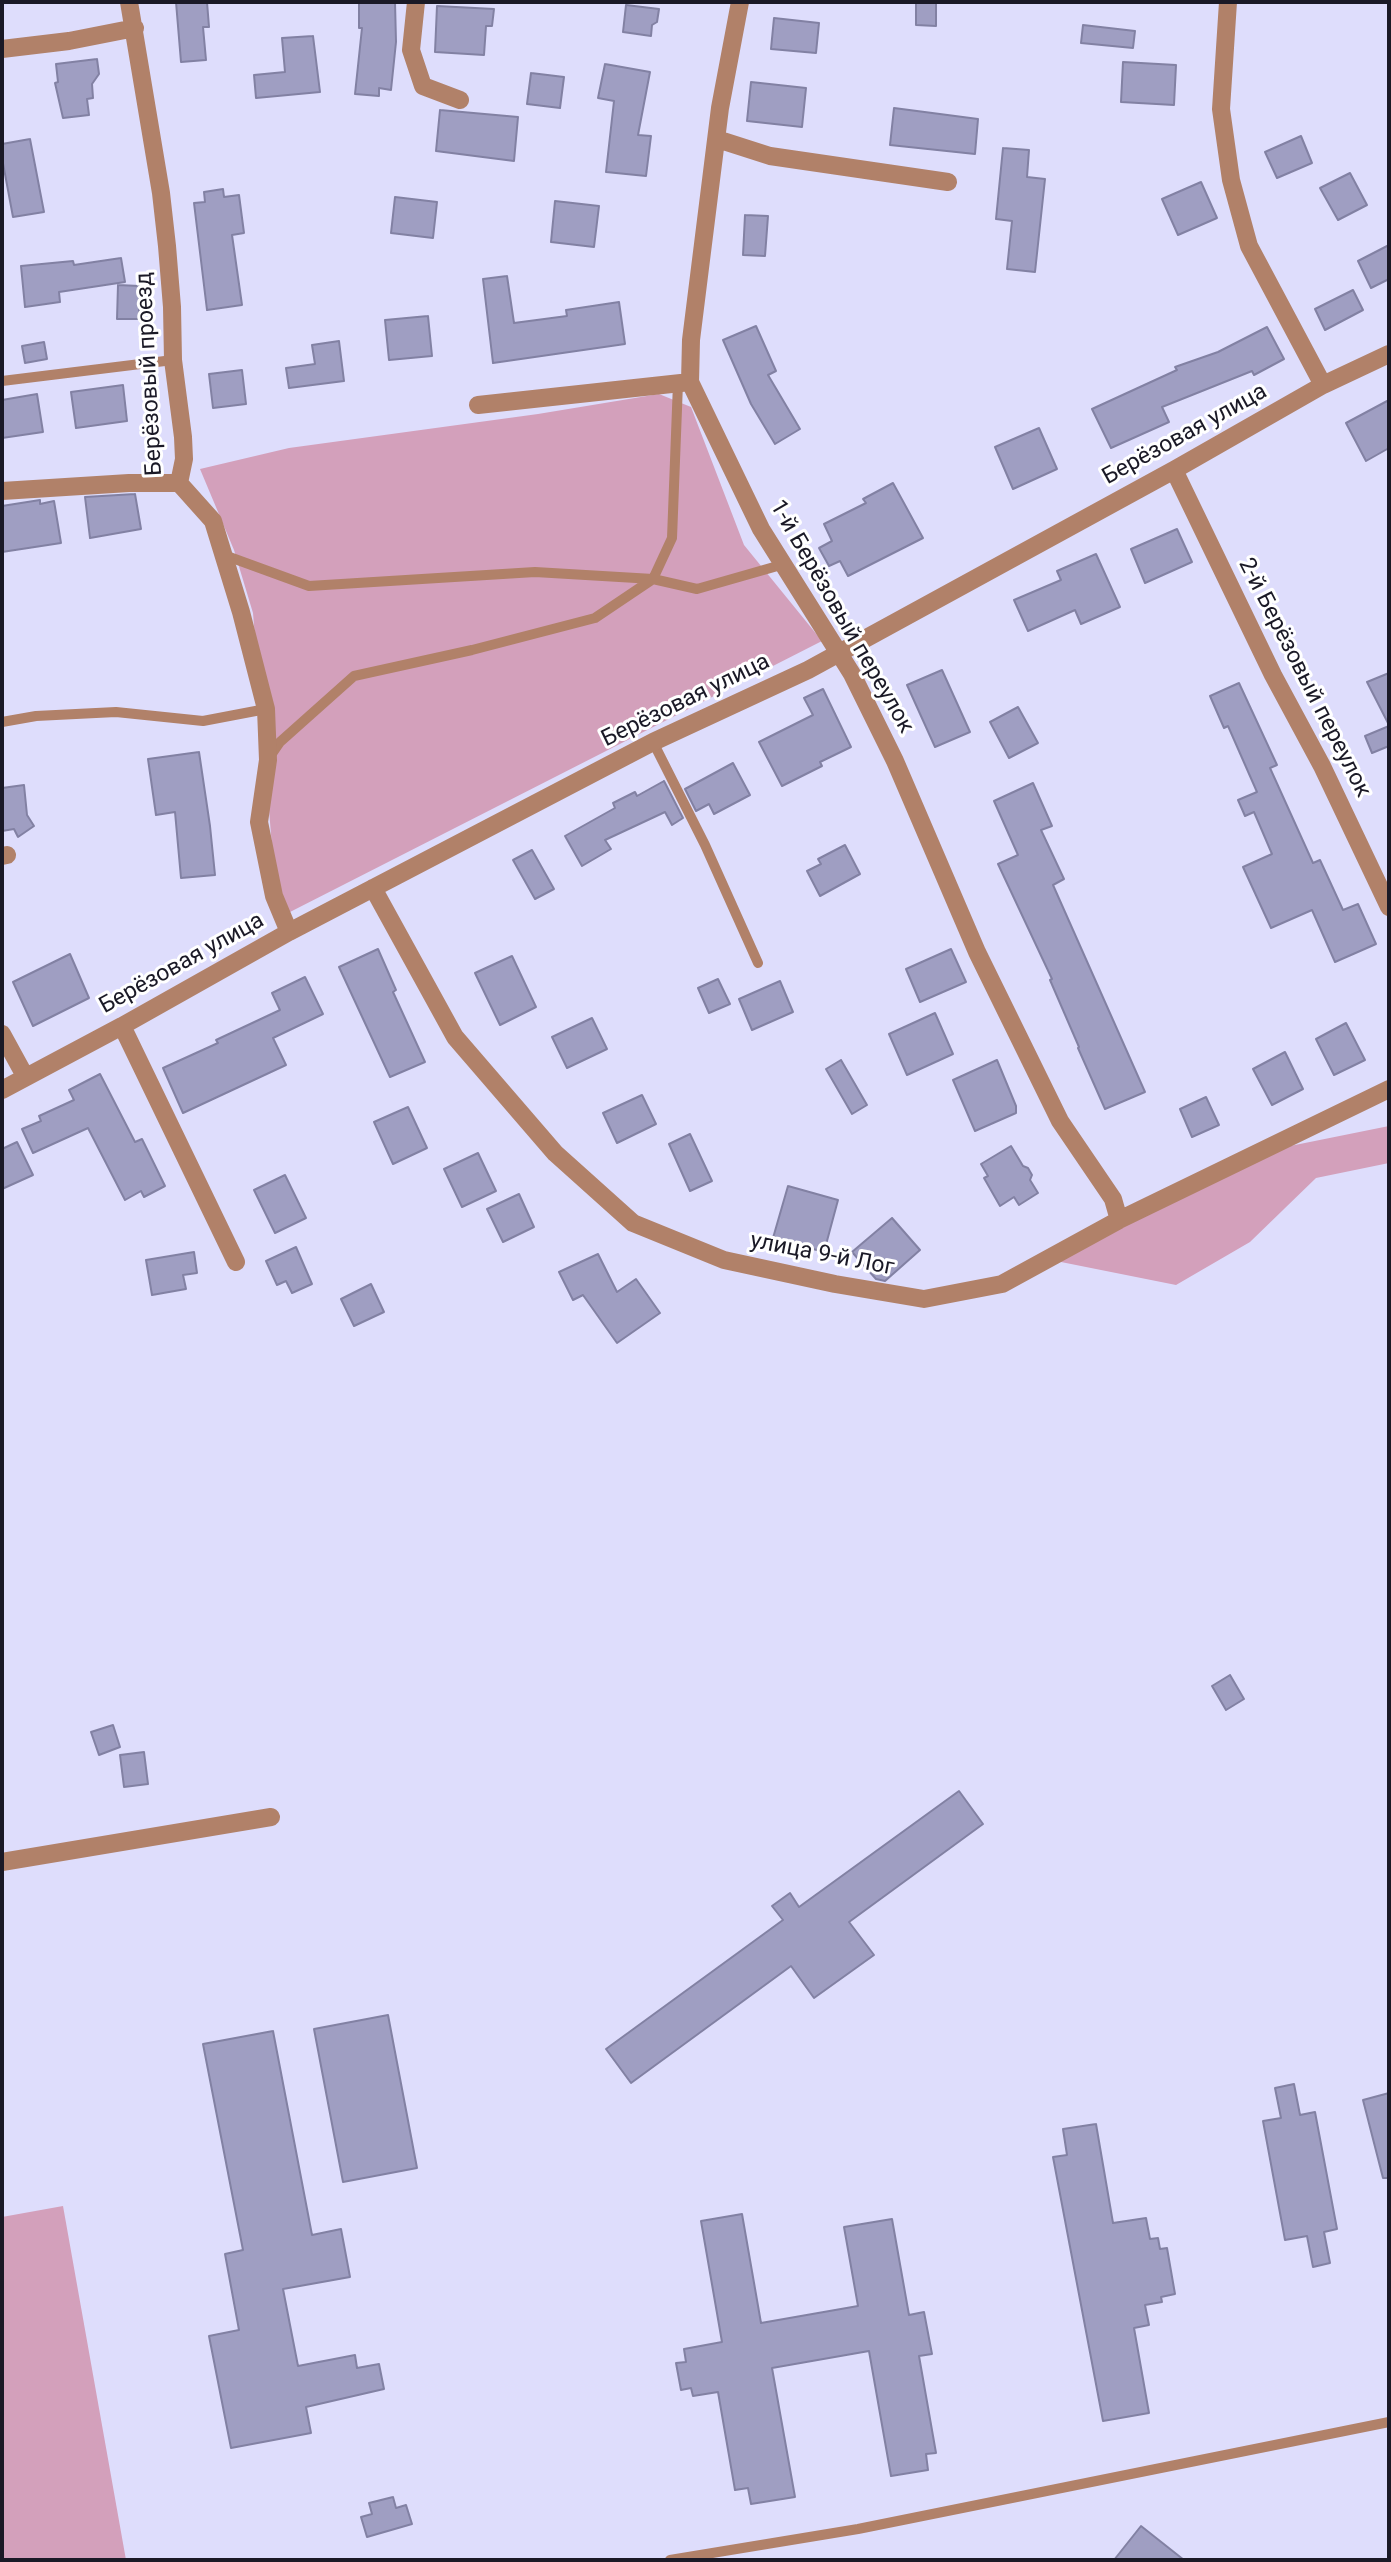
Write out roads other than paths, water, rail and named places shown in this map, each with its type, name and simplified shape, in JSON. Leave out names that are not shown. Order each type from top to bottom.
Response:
[{"type":"street","name":"Берёзовый проезд","points":[[129,2],[161,193],[172,307],[173,360],[183,437],[184,459],[179,484],[213,521],[242,612],[266,709],[268,760],[259,822],[274,896],[289,932]]},
{"type":"street","points":[[416,2],[411,50],[423,86],[460,100]]},
{"type":"street","name":"1-й Берёзовый переулок","points":[[740,2],[720,108],[684,383],[761,530],[839,654],[895,761],[977,952],[1060,1121],[1113,1199],[1119,1220]]},
{"type":"street","points":[[1228,2],[1222,109],[1231,180],[1249,246],[1323,385]]},
{"type":"street","points":[[2,49],[69,41],[135,28]]},
{"type":"street","points":[[717,139],[770,156],[948,182]]},
{"type":"street","name":"Берёзовая улица","points":[[2,1090],[289,932],[653,742],[839,654],[1323,385],[1389,354]]},
{"type":"street","points":[[478,405],[684,383]]},
{"type":"street","name":"2-й Берёзовый переулок","points":[[1174,470],[1273,675],[1322,766],[1389,907]]},
{"type":"street","points":[[2,491],[129,483],[179,484]]},
{"type":"street","name":"улица 9-й Лог","points":[[373,888],[454,1037],[555,1153],[633,1223],[724,1260],[835,1284],[923,1299],[1002,1284],[1119,1220],[1389,1089]]},
{"type":"street","points":[[122,1026],[236,1262]]},
{"type":"street","points":[[2,1034],[25,1076]]},
{"type":"street","points":[[2,1862],[271,1817]]},
{"type":"lane","points":[[2,381],[173,360]]},
{"type":"lane","points":[[268,760],[280,742],[354,676],[472,650],[595,618],[653,579],[672,538],[684,383]]},
{"type":"lane","points":[[224,555],[309,586],[535,572],[653,579],[697,589],[781,565]]},
{"type":"lane","points":[[2,722],[36,716],[116,712],[203,721],[266,709]]},
{"type":"lane","points":[[653,742],[705,845],[758,962]]},
{"type":"lane","points":[[670,2560],[858,2529],[1389,2421]]}]
